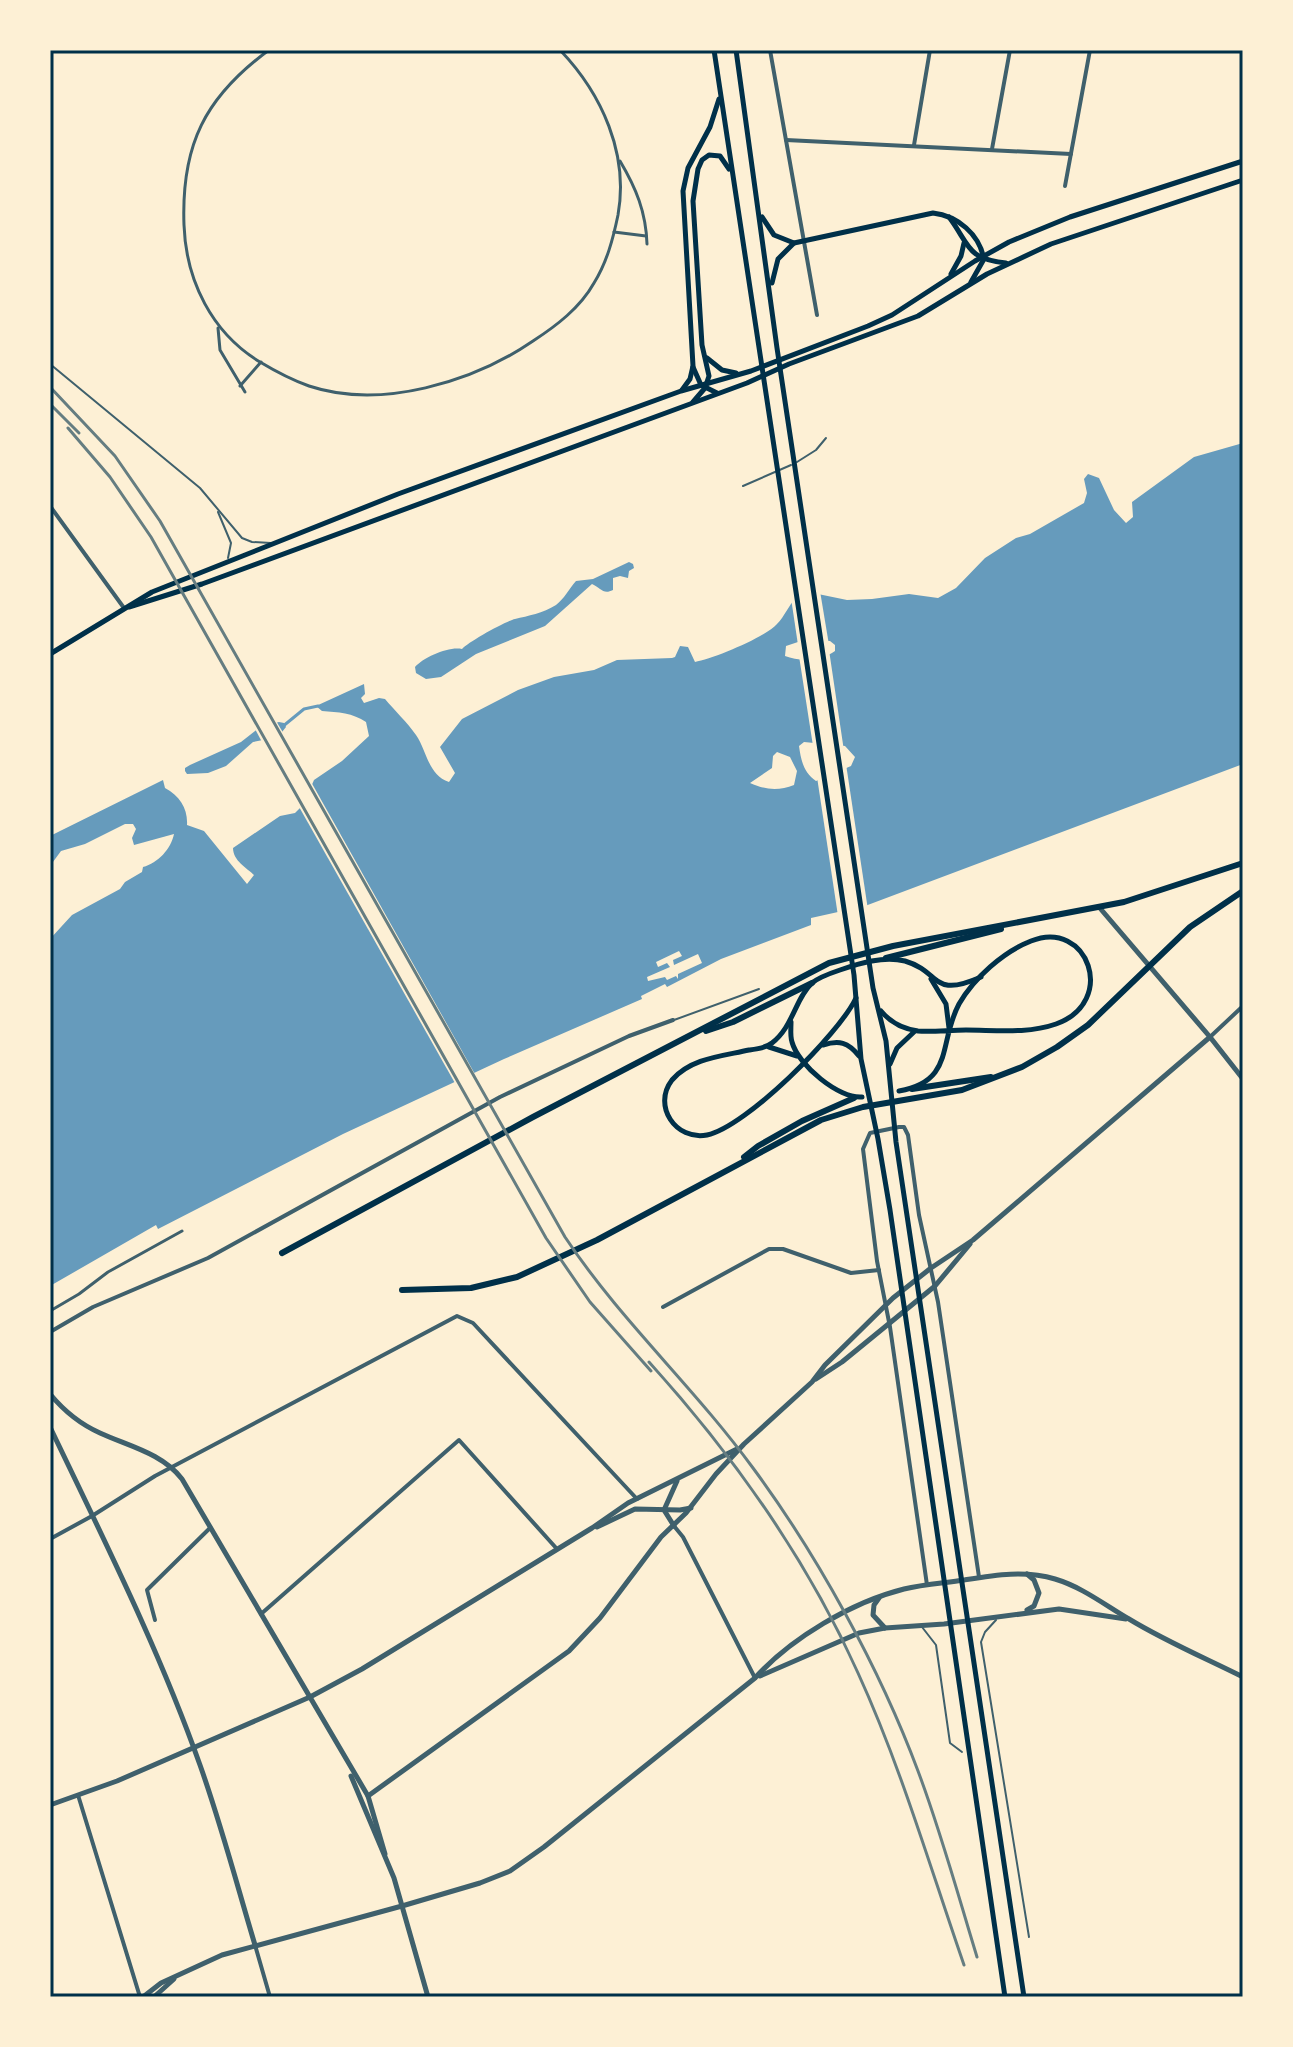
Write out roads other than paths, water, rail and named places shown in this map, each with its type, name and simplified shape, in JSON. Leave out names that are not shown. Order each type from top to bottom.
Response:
[{"type":"main road","points":[[714,50],[854,975],[861,1059],[888,1196],[1005,1997]]},
{"type":"main road","points":[[736,50],[777,348],[871,972],[889,1064],[896,1142],[1024,1997]]},
{"type":"main road","points":[[681,391],[690,379],[693,366],[683,191],[692,158],[716,112],[720,91]]},
{"type":"main road","points":[[692,403],[709,376],[704,354],[694,216],[695,180],[702,160],[713,154],[726,162],[733,179]]},
{"type":"main road","points":[[50,654],[152,592],[272,543],[681,391],[741,374],[825,343],[892,315],[1000,247],[1070,217],[1243,161]]},
{"type":"main road","points":[[124,608],[172,595],[719,393],[918,316],[1008,263],[1089,230],[1243,180]]},
{"type":"main road","points":[[760,212],[769,231],[794,243],[926,214],[948,217],[969,231],[982,258],[969,284]]},
{"type":"main road","points":[[948,217],[962,239],[982,258],[1008,263]]},
{"type":"main road","points":[[947,279],[961,256],[962,239]]},
{"type":"main road","points":[[773,312],[772,277],[783,253],[794,243]]},
{"type":"main road","points":[[977,243],[987,248],[1000,247]]},
{"type":"main road","points":[[704,354],[722,370],[741,374]]},
{"type":"main road","points":[[693,366],[705,385],[719,393]]},
{"type":"main road","points":[[282,1253],[804,974],[858,954],[1149,895],[1243,863]]},
{"type":"main road","points":[[402,1290],[471,1288],[517,1277],[597,1240],[821,1120],[854,1109],[962,1090],[1007,1074],[1041,1057],[1088,1025],[1198,920],[1243,891]]},
{"type":"main road","points":[[692,1036],[733,1022],[842,970],[988,934],[1012,925]]},
{"type":"main road","points":[[878,1007],[888,1019],[916,1031],[1034,1030],[1057,1024],[1082,1007],[1089,994],[1091,978],[1088,963],[1069,942],[1055,938],[1039,938],[1006,954],[981,977],[959,1005],[949,1033],[937,1072],[912,1089]]},
{"type":"main road","points":[[886,958],[908,962],[930,978],[953,986],[981,977]]},
{"type":"main road","points":[[930,978],[946,1004],[949,1033]]},
{"type":"main road","points":[[768,1046],[791,1022],[812,983]]},
{"type":"main road","points":[[799,1056],[768,1046],[706,1060],[681,1072],[669,1085],[665,1095],[669,1119],[678,1129],[690,1135],[721,1131],[740,1120],[822,1045],[849,1012],[857,996]]},
{"type":"main road","points":[[791,1022],[791,1038],[799,1056],[832,1089],[858,1097]]},
{"type":"main road","points":[[889,1064],[897,1048],[916,1031]]},
{"type":"main road","points":[[822,1045],[843,1042],[853,1048],[861,1059]]},
{"type":"main road","points":[[899,1091],[1007,1074]]},
{"type":"main road","points":[[735,1164],[758,1146],[802,1121],[858,1097]]},
{"type":"street","points":[[269,50],[230,82],[199,127],[185,176],[185,243],[197,284],[218,328],[231,342],[261,362],[309,386],[354,393],[422,389],[467,376],[521,350],[577,306],[594,285],[614,232],[621,195],[619,159],[617,147],[593,95],[574,65],[560,50]]},
{"type":"street","points":[[770,50],[817,315]]},
{"type":"street","points":[[914,145],[930,50]]},
{"type":"street","points":[[992,149],[1010,50]]},
{"type":"street","points":[[1065,186],[1090,50]]},
{"type":"street","points":[[786,140],[1071,154]]},
{"type":"street","points":[[619,159],[639,196],[645,216],[647,244]]},
{"type":"street","points":[[614,232],[647,236]]},
{"type":"street","points":[[218,328],[220,350],[245,392]]},
{"type":"street","points":[[240,386],[261,362]]},
{"type":"street","points":[[50,506],[124,608]]},
{"type":"street","points":[[1099,907],[1243,1079]]},
{"type":"street","points":[[368,1796],[569,1651],[594,1626],[661,1537],[691,1508],[744,1444],[812,1382],[885,1306],[931,1268],[973,1240],[1243,1006]]},
{"type":"street","points":[[50,1332],[85,1310],[208,1258],[500,1097],[629,1036],[673,1020]]},
{"type":"street","points":[[927,1585],[879,1270],[864,1143],[874,1131],[904,1127],[908,1135],[919,1215],[935,1286],[979,1577]]},
{"type":"street","points":[[50,1311],[108,1272],[182,1231]]},
{"type":"street","points":[[812,1382],[842,1362],[935,1286],[973,1240]]},
{"type":"street","points":[[663,1307],[769,1249],[775,1248],[851,1273],[879,1270]]},
{"type":"street","points":[[50,1539],[171,1468],[447,1320],[462,1316],[473,1323],[637,1499],[661,1509],[683,1537],[755,1678]]},
{"type":"street","points":[[50,1394],[82,1424],[151,1454],[182,1479],[368,1796],[428,1997]]},
{"type":"street","points":[[50,1427],[157,1657],[193,1747],[270,1997]]},
{"type":"street","points":[[261,1615],[459,1440],[557,1549]]},
{"type":"street","points":[[50,1805],[310,1697],[362,1669],[637,1499],[678,1480],[701,1474],[744,1444]]},
{"type":"street","points":[[701,1474],[708,1485]]},
{"type":"street","points":[[661,1509],[678,1480]]},
{"type":"street","points":[[592,1528],[607,1524],[635,1509],[691,1508]]},
{"type":"street","points":[[155,1620],[147,1590],[210,1528]]},
{"type":"street","points":[[1024,1612],[1034,1606],[1039,1593],[1034,1580],[1026,1573]]},
{"type":"street","points":[[78,1795],[142,1997],[161,1983],[205,1961],[480,1883],[524,1862],[755,1678],[799,1638],[880,1598],[927,1585],[979,1577],[1026,1573],[1053,1578],[1243,1677]]},
{"type":"street","points":[[880,1598],[874,1605],[873,1615],[885,1628]]},
{"type":"street","points":[[755,1678],[859,1633],[885,1628],[1073,1609],[1130,1620]]},
{"type":"street","points":[[351,1771],[355,1788],[385,1854]]},
{"type":"street","points":[[154,1997],[175,1978]]},
{"type":"lane","points":[[50,364],[165,456],[200,488],[246,541],[272,543]]},
{"type":"lane","points":[[743,486],[803,460],[826,438]]},
{"type":"lane","points":[[216,507],[231,543],[226,562]]},
{"type":"lane","points":[[673,1020],[759,989]]},
{"type":"lane","points":[[999,1616],[982,1637],[982,1648],[1029,1937]]},
{"type":"lane","points":[[922,1626],[936,1645],[950,1743],[962,1752]]},
{"type":"water","points":[[1243,443],[1243,764],[865,906],[811,918],[811,925],[721,959],[667,987],[665,984],[641,996],[642,999],[343,1134],[158,1229],[156,1225],[50,1286],[50,939],[72,915],[120,889],[125,882],[142,872],[143,867],[159,859],[174,834],[134,845],[132,838],[136,829],[133,824],[125,824],[85,844],[61,851],[50,866],[50,836],[163,780],[165,788],[182,804],[187,825],[204,831],[247,884],[254,875],[238,860],[233,848],[280,816],[295,813],[303,805],[314,780],[342,761],[369,736],[366,722],[361,719],[322,711],[316,706],[364,684],[365,694],[361,698],[364,703],[385,699],[416,735],[437,774],[449,782],[455,773],[440,747],[462,719],[518,690],[554,677],[594,670],[617,660],[672,658],[680,646],[688,647],[695,662],[714,657],[771,629],[796,598],[818,594],[847,600],[909,594],[938,598],[956,588],[985,558],[1016,538],[1030,534],[1084,503],[1087,493],[1084,479],[1088,474],[1099,478],[1114,510],[1126,523],[1133,517],[1132,502],[1194,457]],"holes":[[[804,640],[830,641],[835,645],[835,651],[811,660],[785,656],[786,646]],[[804,742],[845,746],[855,757],[851,766],[816,781],[804,766],[799,746]],[[777,752],[790,757],[797,771],[794,785],[772,789],[750,783],[772,768],[773,756]]]},
{"type":"water","points":[[629,562],[634,568],[629,571],[628,578],[613,578],[613,590],[604,591],[592,584],[545,626],[476,654],[441,677],[426,679],[416,673],[415,667],[430,656],[450,649],[462,649],[504,624],[551,608],[562,600],[576,581],[593,579]]},
{"type":"water","points":[[279,722],[286,727],[278,737],[253,742],[226,766],[208,773],[187,774],[185,771],[190,765],[241,742],[260,727]]},
{"type":"waterway","points":[[282,727],[304,709],[318,706]]},
{"type":"railway","points":[[50,387],[115,456],[160,521],[565,1237],[609,1297],[753,1468],[824,1576],[846,1614],[903,1732],[934,1817],[977,1957]]},
{"type":"railway","points":[[50,404],[79,433]]},
{"type":"railway","points":[[68,428],[110,477],[151,537],[546,1238],[590,1302],[651,1371]]},
{"type":"railway","points":[[649,1362],[710,1434],[766,1509],[838,1630],[888,1744],[964,1965]]}]
